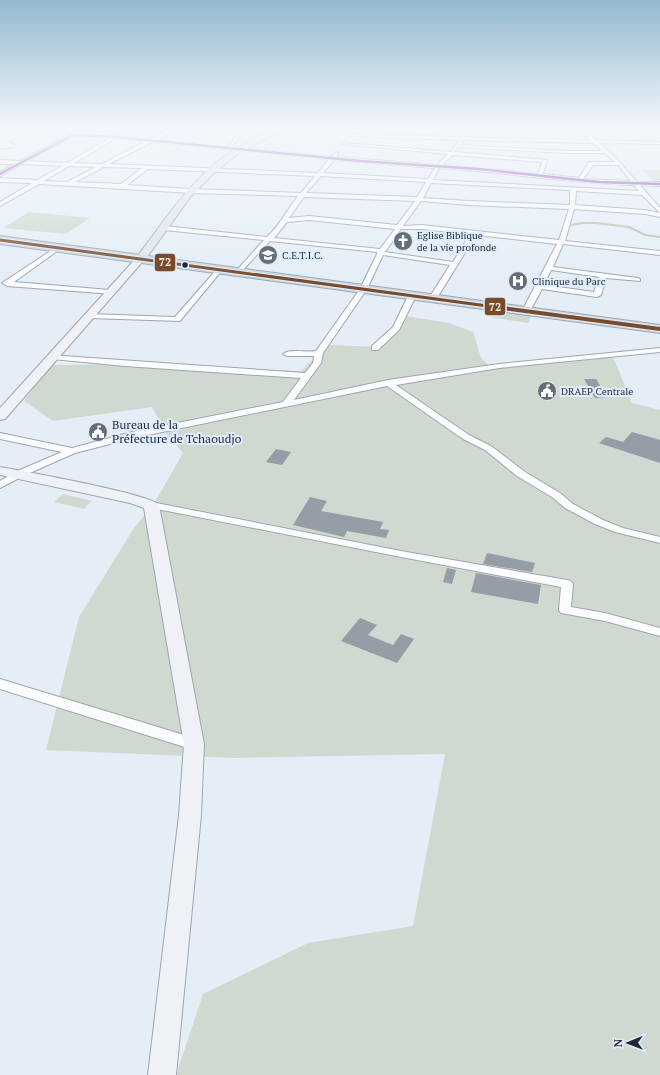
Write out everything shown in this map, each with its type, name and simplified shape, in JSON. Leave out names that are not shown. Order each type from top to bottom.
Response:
[{"type":"highway","points":[[0,240],[58,248],[141,256],[238,272],[660,329]]},
{"type":"main road","points":[[0,407],[141,256],[191,191],[203,178]]},
{"type":"main road","points":[[141,256],[168,216],[176,210]]},
{"type":"main road","points":[[0,416],[89,316],[107,292]]},
{"type":"main road","points":[[9,473],[134,499],[151,505],[194,744],[190,815],[162,1075]]},
{"type":"street","points":[[0,204],[43,178]]},
{"type":"street","points":[[69,184],[80,178]]},
{"type":"street","points":[[122,186],[132,178]]},
{"type":"street","points":[[238,272],[279,229],[286,220],[286,216],[317,178]]},
{"type":"street","points":[[370,178],[643,193]]},
{"type":"street","points":[[286,404],[317,363],[319,353],[363,289],[381,252],[432,178]]},
{"type":"street","points":[[565,178],[637,184],[660,184]]},
{"type":"street","points":[[632,178],[660,211]]},
{"type":"street","points":[[0,180],[191,191],[419,199],[468,203],[573,207],[645,212],[660,216]]},
{"type":"street","points":[[526,311],[561,243],[573,207],[573,189]]},
{"type":"street","points":[[650,201],[660,201]]},
{"type":"street","points":[[286,220],[309,218],[399,227],[422,227],[660,253]]},
{"type":"street","points":[[164,228],[269,238],[381,252],[455,264]]},
{"type":"street","points":[[433,298],[474,233]]},
{"type":"street","points":[[4,283],[58,248]]},
{"type":"street","points":[[548,268],[638,280]]},
{"type":"street","points":[[89,316],[177,319],[220,269]]},
{"type":"street","points":[[539,286],[597,295],[603,276]]},
{"type":"street","points":[[4,283],[107,292]]},
{"type":"street","points":[[375,348],[396,328],[412,296]]},
{"type":"street","points":[[0,485],[9,473],[72,451],[132,435],[388,383],[499,366],[660,350]]},
{"type":"street","points":[[287,354],[309,355],[319,353]]},
{"type":"street","points":[[52,357],[125,364],[308,376]]},
{"type":"street","points":[[388,383],[466,437],[488,448],[521,474],[556,495],[569,506],[599,522],[619,530],[660,540]]},
{"type":"street","points":[[0,436],[72,451]]},
{"type":"street","points":[[151,505],[401,554],[567,584],[565,610],[605,617],[660,632]]},
{"type":"street","points":[[0,684],[194,744]]},
{"type":"shaded area","points":[[651,178],[660,178],[660,182],[655,182]]},
{"type":"shaded area","points":[[29,212],[90,218],[66,234],[3,228]]},
{"type":"shaded area","points":[[492,310],[531,315],[528,323],[489,317]]},
{"type":"shaded area","points":[[406,316],[449,323],[473,332],[481,358],[492,368],[608,357],[614,359],[632,403],[660,410],[660,1075],[176,1075],[203,994],[308,943],[413,926],[445,754],[233,758],[46,750],[79,617],[134,528],[155,502],[183,453],[166,433],[152,407],[53,421],[24,401],[50,365],[132,364],[301,371],[328,345],[381,347]]},
{"type":"shaded area","points":[[63,494],[92,501],[84,509],[54,502]]},
{"type":"building","points":[[584,379],[596,379],[607,397],[595,398]]},
{"type":"building","points":[[632,432],[660,440],[660,463],[599,443],[606,437],[623,442]]},
{"type":"building","points":[[276,449],[291,452],[282,465],[266,462]]},
{"type":"building","points":[[310,497],[327,501],[321,511],[383,522],[380,529],[389,530],[386,538],[347,531],[344,537],[293,525]]},
{"type":"building","points":[[487,553],[535,563],[532,572],[483,564]]},
{"type":"building","points":[[447,568],[456,570],[452,584],[443,582]]},
{"type":"building","points":[[476,573],[541,585],[538,604],[471,592]]},
{"type":"building","points":[[360,618],[377,625],[368,635],[393,645],[401,634],[414,639],[397,663],[341,641]]},
{"type":"waterway","points":[[567,226],[582,223],[596,223],[629,227],[645,235],[660,237]]},
{"type":"transit line","points":[[564,178],[599,182],[660,184]]},
{"type":"transit line","name":"72","points":[[0,240],[660,329]]},
{"type":"place","name":"Eglise Biblique de la vie profonde","points":[[403,241]]},
{"type":"place","name":"C.E.T.I.C.","points":[[268,255]]},
{"type":"place","name":"Clinique du Parc","points":[[518,281]]},
{"type":"place","name":"DRAEP Centrale","points":[[547,391]]},
{"type":"place","name":"Bureau de la Préfecture de Tchaoudjo","points":[[98,432]]}]
